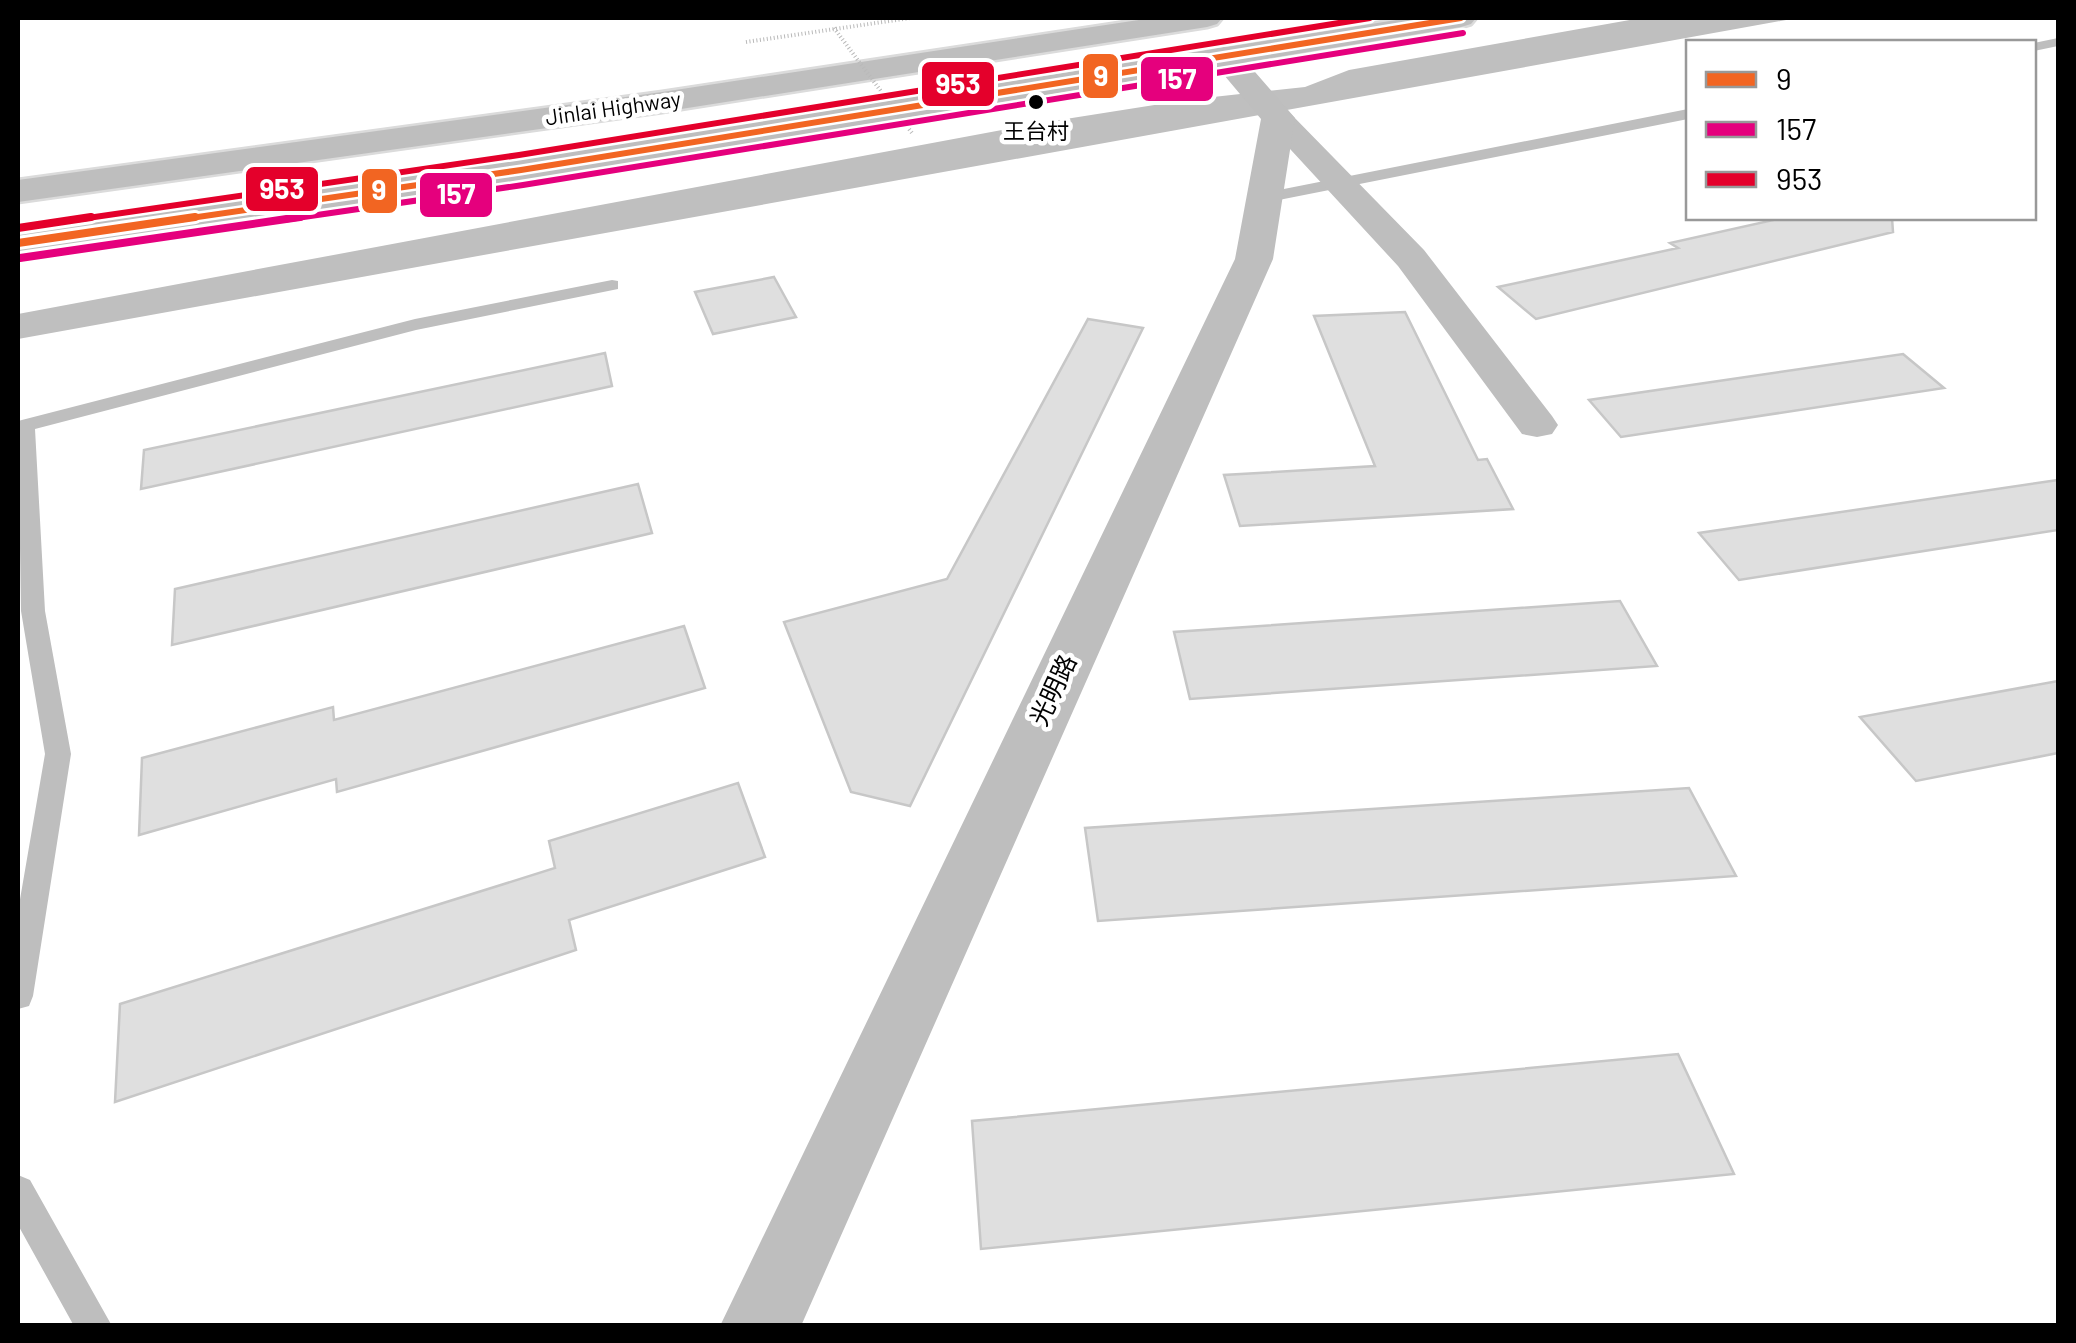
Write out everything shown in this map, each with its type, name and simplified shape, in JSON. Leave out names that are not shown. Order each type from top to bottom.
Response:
[{"type":"main road","name":"Jinlai Highway","points":[[18,191],[662,102],[1207,18]]},
{"type":"main road","name":"Jinlai Highway","points":[[18,242],[521,170],[1461,18]]},
{"type":"main road","points":[[1224,56],[1262,101]]},
{"type":"main road","name":"光明路","points":[[760,1326],[1254,259],[1264,198],[1262,101]]},
{"type":"street","points":[[1262,101],[1411,258],[1538,425]]},
{"type":"lane","points":[[1264,198],[1686,114]]},
{"type":"lane","points":[[18,996],[58,754],[33,612],[20,427],[416,325],[612,285]]},
{"type":"lane","points":[[18,1192],[94,1326]]},
{"type":"path","points":[[746,42],[910,18]]},
{"type":"path","points":[[834,28],[912,133]]},
{"type":"shaded area","points":[[1641,18],[1797,18],[18,339],[18,314],[1034,124],[1186,100],[1305,87],[1349,70]]},
{"type":"building","points":[[1773,220],[1892,220],[1893,232],[1536,319],[1498,287],[1678,248],[1670,243]]},
{"type":"building","points":[[774,277],[796,317],[713,334],[695,292]]},
{"type":"building","points":[[1405,312],[1478,460],[1487,459],[1513,509],[1240,526],[1224,475],[1375,466],[1314,316]]},
{"type":"building","points":[[1088,319],[1143,328],[910,806],[851,792],[784,622],[947,579]]},
{"type":"building","points":[[605,353],[612,386],[141,489],[144,450]]},
{"type":"building","points":[[1903,354],[1944,388],[1621,437],[1589,400]]},
{"type":"building","points":[[2058,480],[2058,530],[1739,580],[1699,533]]},
{"type":"building","points":[[638,484],[652,533],[172,645],[175,589]]},
{"type":"building","points":[[1620,601],[1657,666],[1190,699],[1174,632]]},
{"type":"building","points":[[684,626],[705,688],[337,792],[336,779],[139,835],[142,758],[333,707],[334,720]]},
{"type":"building","points":[[2058,681],[2058,753],[1916,781],[1860,717]]},
{"type":"building","points":[[738,783],[765,857],[569,920],[576,950],[115,1102],[120,1004],[555,868],[549,841]]},
{"type":"building","points":[[1689,788],[1736,876],[1098,921],[1085,828]]},
{"type":"building","points":[[1678,1054],[1734,1174],[981,1249],[972,1121]]},
{"type":"transit line","name":"953","points":[[18,228],[519,155],[1370,18]]},
{"type":"transit line","name":"9","points":[[18,243],[521,170],[1461,18]]},
{"type":"transit line","name":"157","points":[[20,258],[523,185],[1463,33]]},
{"type":"place","name":"王台村","points":[[1036,102]]}]
